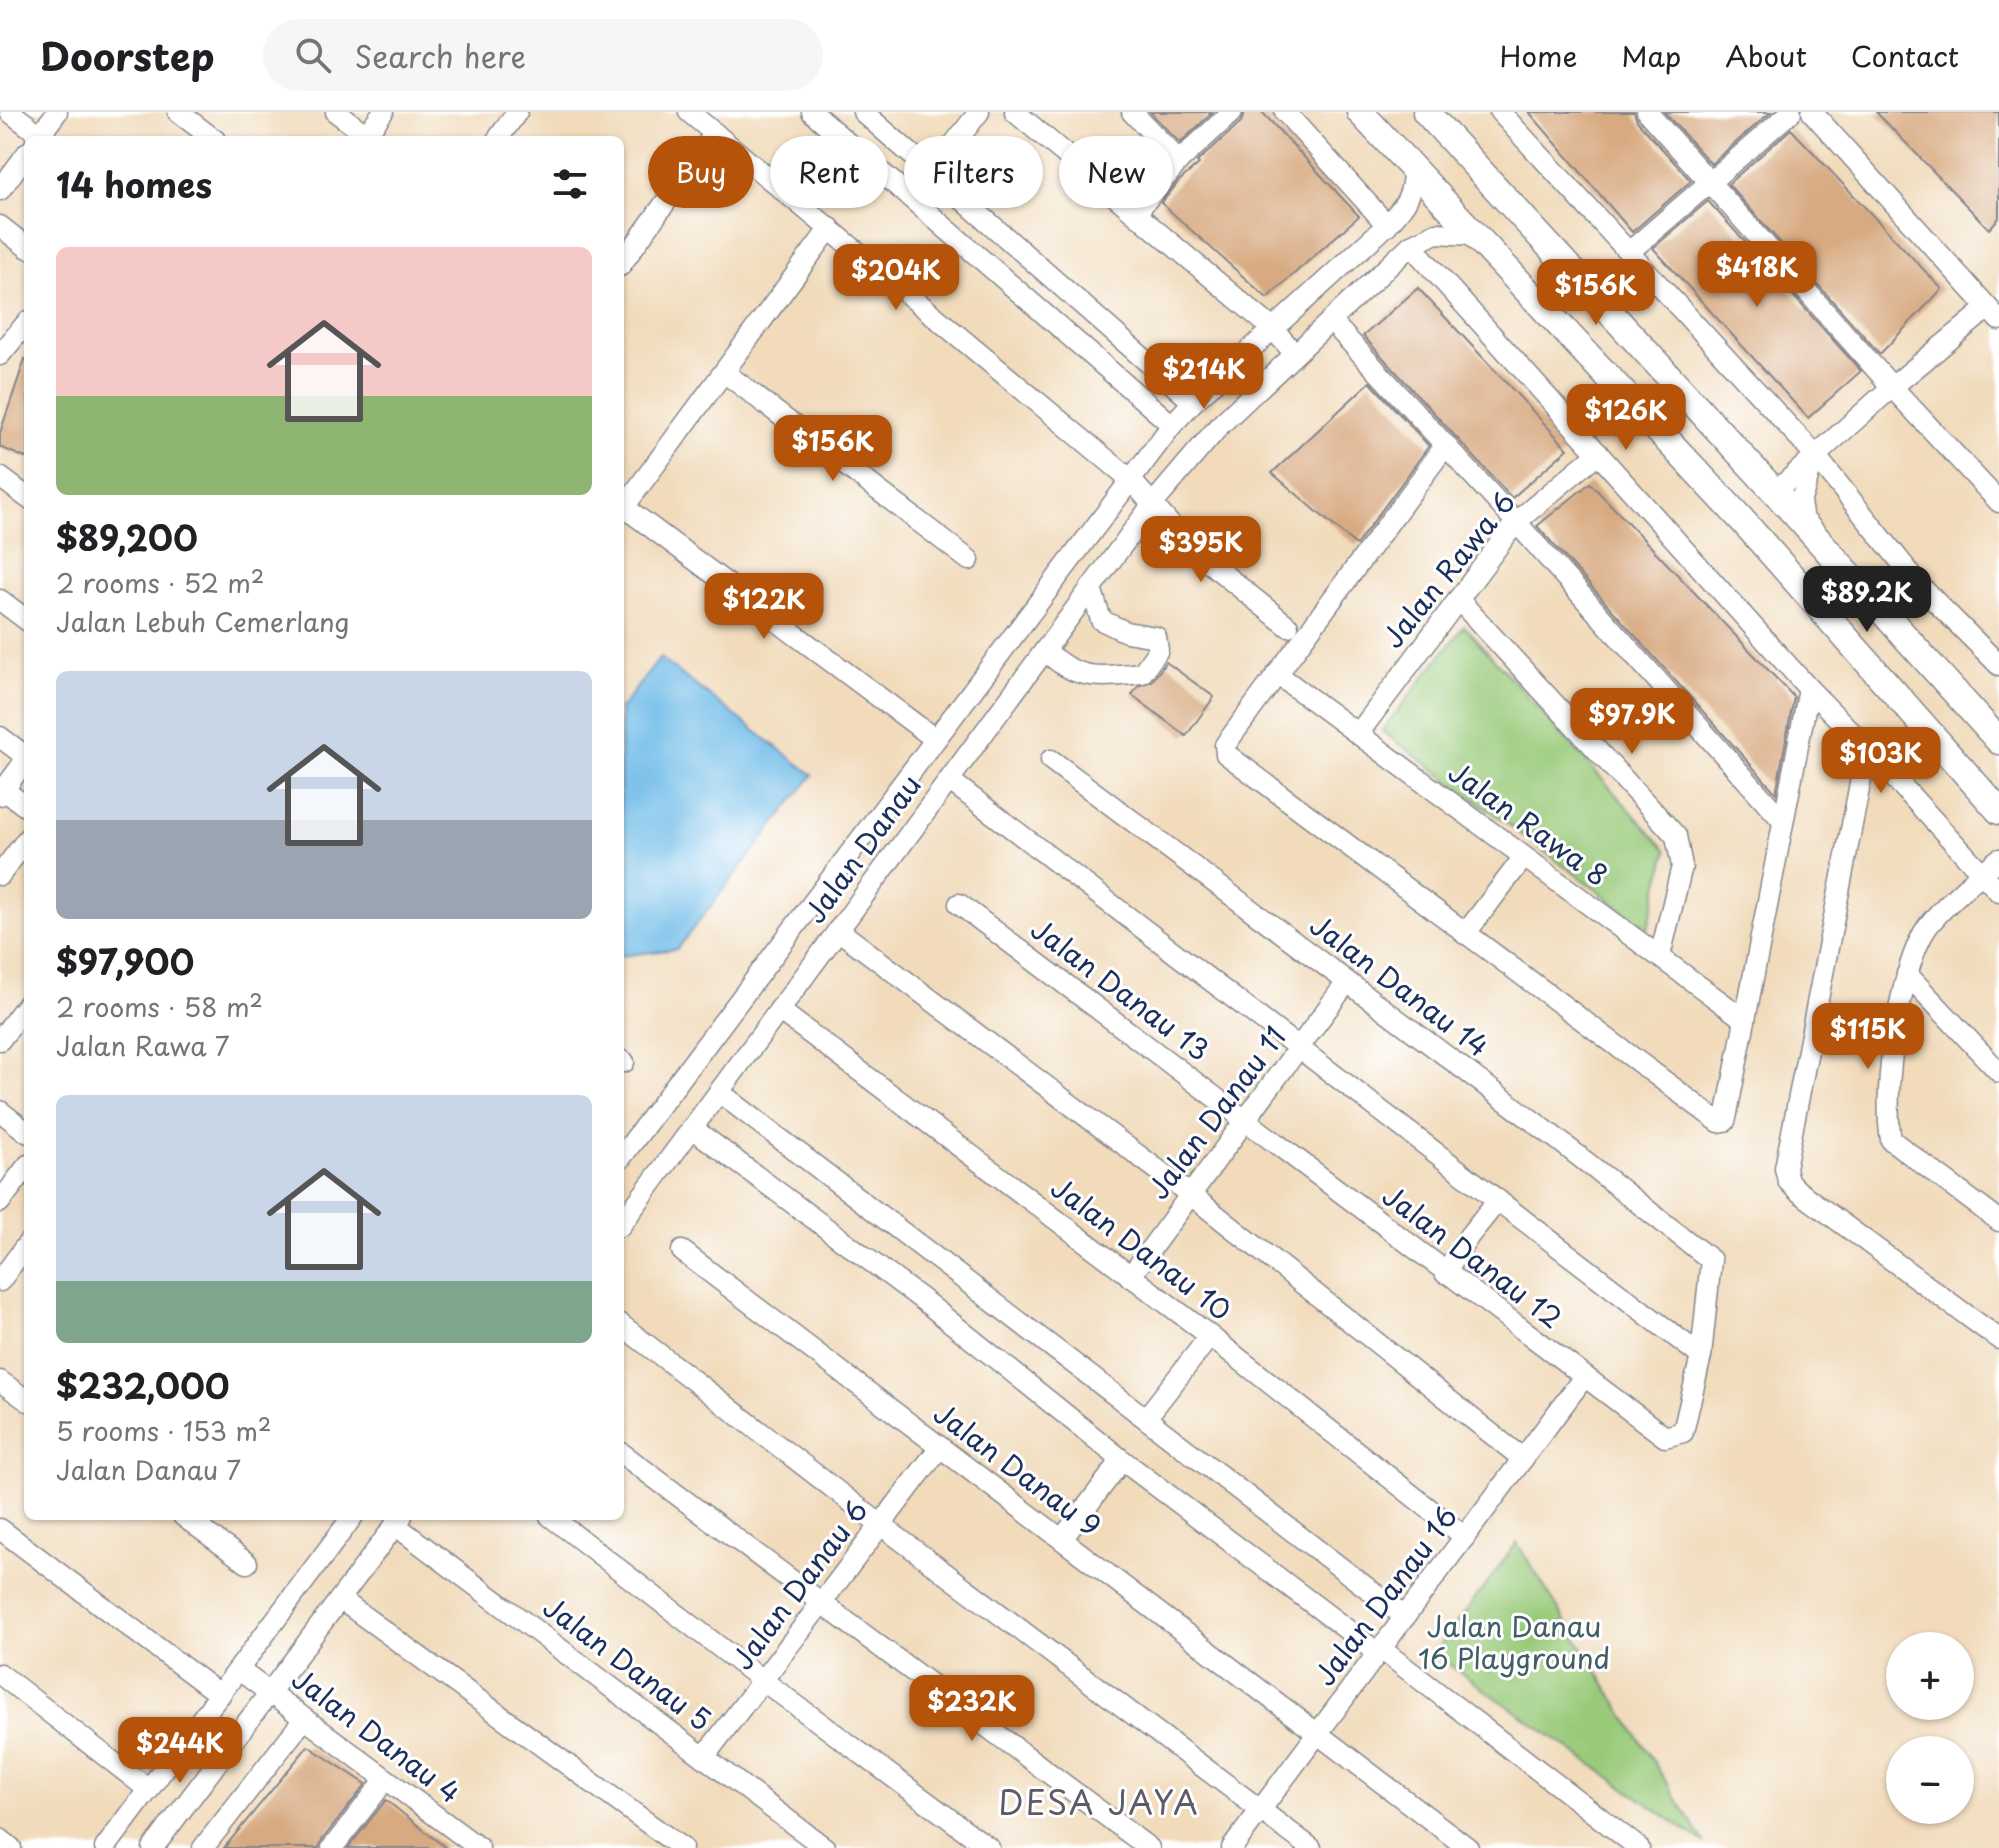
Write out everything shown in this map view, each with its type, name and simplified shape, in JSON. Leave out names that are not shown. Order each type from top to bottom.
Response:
[{"type":"main road","points":[[1360,112],[1742,520],[1999,811]]},
{"type":"main road","points":[[1426,112],[1999,741]]},
{"type":"street","points":[[10,112],[32,136]]},
{"type":"street","points":[[42,136],[57,112]]},
{"type":"street","points":[[178,112],[210,136]]},
{"type":"street","points":[[336,112],[367,136]]},
{"type":"street","points":[[371,136],[383,112]]},
{"type":"street","points":[[500,136],[517,112]]},
{"type":"street","points":[[689,112],[1130,479],[1191,548],[1288,626]]},
{"type":"street","points":[[812,112],[1172,425]]},
{"type":"street","points":[[863,112],[904,148]]},
{"type":"street","points":[[960,136],[979,112]]},
{"type":"street","points":[[1015,112],[1274,330],[1295,354]]},
{"type":"street","points":[[1132,112],[1179,161]]},
{"type":"street","points":[[1136,213],[1179,161],[1232,112]]},
{"type":"street","points":[[1285,112],[1387,225]]},
{"type":"street","points":[[1500,112],[1815,455],[1921,587],[1999,665]]},
{"type":"street","points":[[1647,112],[1999,502]]},
{"type":"street","points":[[1629,252],[1791,112]]},
{"type":"street","points":[[1775,492],[1892,387],[1994,314],[1812,112]]},
{"type":"street","points":[[624,260],[715,133]]},
{"type":"street","points":[[0,190],[24,160]]},
{"type":"street","name":"Jalan Danau","points":[[624,1154],[1172,425],[1193,402],[1387,225],[1407,202],[1413,188],[1413,169]]},
{"type":"street","points":[[973,208],[1193,402]]},
{"type":"street","points":[[0,226],[24,245]]},
{"type":"street","points":[[624,503],[830,228]]},
{"type":"street","points":[[1473,235],[1436,233],[1411,245],[1809,689],[1867,748],[1975,880],[1999,892]]},
{"type":"street","name":"Jalan Danau","points":[[624,1213],[719,1092],[1152,505],[1220,425],[1411,245]]},
{"type":"street","points":[[1331,321],[1516,522],[1783,821]]},
{"type":"street","points":[[0,355],[24,326]]},
{"type":"street","points":[[724,372],[969,560]]},
{"type":"street","points":[[1446,445],[1225,745],[1226,754],[1719,1122],[1726,1118],[1809,689]]},
{"type":"street","name":"Jalan Rawa 6","points":[[1358,734],[1516,522],[1598,453]]},
{"type":"street","points":[[1804,525],[1800,503],[1815,455]]},
{"type":"street","points":[[0,477],[24,495]]},
{"type":"street","points":[[624,507],[935,739]]},
{"type":"street","points":[[1045,650],[1061,666],[1093,677],[1142,673],[1158,650],[1156,637],[1126,632],[1101,620],[1091,588]]},
{"type":"street","points":[[1458,599],[1676,836],[1682,866],[1660,956]]},
{"type":"street","points":[[0,600],[24,618]]},
{"type":"street","name":"Jalan Rawa 8","points":[[1277,674],[1745,1020]]},
{"type":"street","points":[[0,737],[24,754]]},
{"type":"street","points":[[1867,748],[1785,1168],[1788,1181],[1798,1191],[1999,1339]]},
{"type":"street","name":"Jalan Danau 14","points":[[1051,760],[1553,1136],[1711,1260],[1701,1356]]},
{"type":"street","points":[[24,762],[1,790],[24,805]]},
{"type":"street","points":[[949,780],[1701,1356]]},
{"type":"street","points":[[0,875],[24,843]]},
{"type":"street","points":[[1465,934],[1524,857]]},
{"type":"street","points":[[1999,859],[1928,927],[1907,974],[1890,1077],[1888,1124],[1891,1140],[1999,1221]]},
{"type":"street","name":"Jalan Danau 13","points":[[959,904],[1247,1120]]},
{"type":"street","points":[[838,930],[1191,1195],[1523,1459]]},
{"type":"street","points":[[1907,974],[1999,1072]]},
{"type":"street","name":"Jalan Danau 11","points":[[1130,1277],[1347,982]]},
{"type":"street","points":[[0,1040],[24,1008]]},
{"type":"street","name":"Jalan Danau 10","points":[[779,1010],[1210,1336],[1465,1537]]},
{"type":"street","points":[[719,1092],[1405,1617]]},
{"type":"street","points":[[0,1111],[24,1130]]},
{"type":"street","name":"Jalan Danau 12","points":[[1247,1120],[1665,1437],[1683,1432],[1701,1356]]},
{"type":"street","points":[[692,1128],[928,1304],[1122,1460],[1639,1848]]},
{"type":"street","points":[[0,1202],[24,1170]]},
{"type":"street","points":[[1445,1273],[1498,1200]]},
{"type":"street","points":[[0,1281],[24,1248]]},
{"type":"street","name":"Jalan Danau 9","points":[[682,1251],[1468,1848]]},
{"type":"street","points":[[624,1327],[881,1525],[1311,1848]]},
{"type":"street","points":[[1146,1418],[1210,1336]]},
{"type":"street","name":"Jalan Danau 16","points":[[1232,1848],[1584,1377]]},
{"type":"street","points":[[0,1381],[24,1398]]},
{"type":"street","name":"Jalan Danau 6","points":[[704,1757],[940,1447]]},
{"type":"street","points":[[624,1455],[1149,1848]]},
{"type":"street","points":[[1062,1539],[1122,1460]]},
{"type":"street","points":[[188,1520],[247,1563]]},
{"type":"street","points":[[105,1848],[350,1520]]},
{"type":"street","points":[[153,1848],[398,1520]]},
{"type":"street","name":"Jalan Danau 5","points":[[398,1520],[825,1848]]},
{"type":"street","points":[[555,1520],[762,1680],[989,1848]]},
{"type":"street","points":[[0,1529],[220,1695]]},
{"type":"street","points":[[340,1599],[682,1848]]},
{"type":"street","name":"Jalan Danau 4","points":[[239,1670],[475,1847]]},
{"type":"street","points":[[0,1674],[149,1790]]},
{"type":"street","points":[[203,1848],[304,1719]]},
{"type":"street","points":[[332,1848],[386,1779]]},
{"type":"street","points":[[0,1839],[11,1848]]},
{"type":"green space","points":[[1464,626],[1667,851],[1648,928],[1382,731]]},
{"type":"green space","name":"Jalan Danau 16 Playground","points":[[1517,1543],[1705,1844],[1434,1654]]},
{"type":"water","points":[[660,658],[813,775],[677,949],[624,956],[624,704]]},
{"type":"building","points":[[1150,112],[1213,112],[1180,143]]},
{"type":"building","points":[[1245,112],[1262,112],[1359,216],[1267,298],[1167,208],[1173,208],[1173,188],[1179,181],[1241,122]]},
{"type":"building","points":[[1529,112],[1634,112],[1637,121],[1691,181],[1632,232]]},
{"type":"building","points":[[1664,112],[1771,112],[1711,164]]},
{"type":"building","points":[[1876,112],[1999,112],[1999,218],[1989,229]]},
{"type":"building","points":[[1791,129],[1942,289],[1880,354],[1728,184]]},
{"type":"building","points":[[1708,201],[1861,371],[1808,418],[1653,248]]},
{"type":"building","points":[[1418,288],[1568,449],[1512,498],[1363,336]]},
{"type":"building","points":[[24,362],[24,457],[0,447],[0,433]]},
{"type":"building","points":[[1370,382],[1429,446],[1356,545],[1272,473]]},
{"type":"building","points":[[1590,483],[1794,697],[1776,793],[1537,526]]},
{"type":"building","points":[[1166,662],[1214,697],[1186,736],[1132,695],[1138,686],[1152,681]]},
{"type":"building","points":[[308,1746],[366,1784],[319,1848],[224,1848]]},
{"type":"building","points":[[386,1800],[446,1848],[348,1848]]},
{"type":"district","name":"DESA JAYA","points":[[1099,1804]]}]
